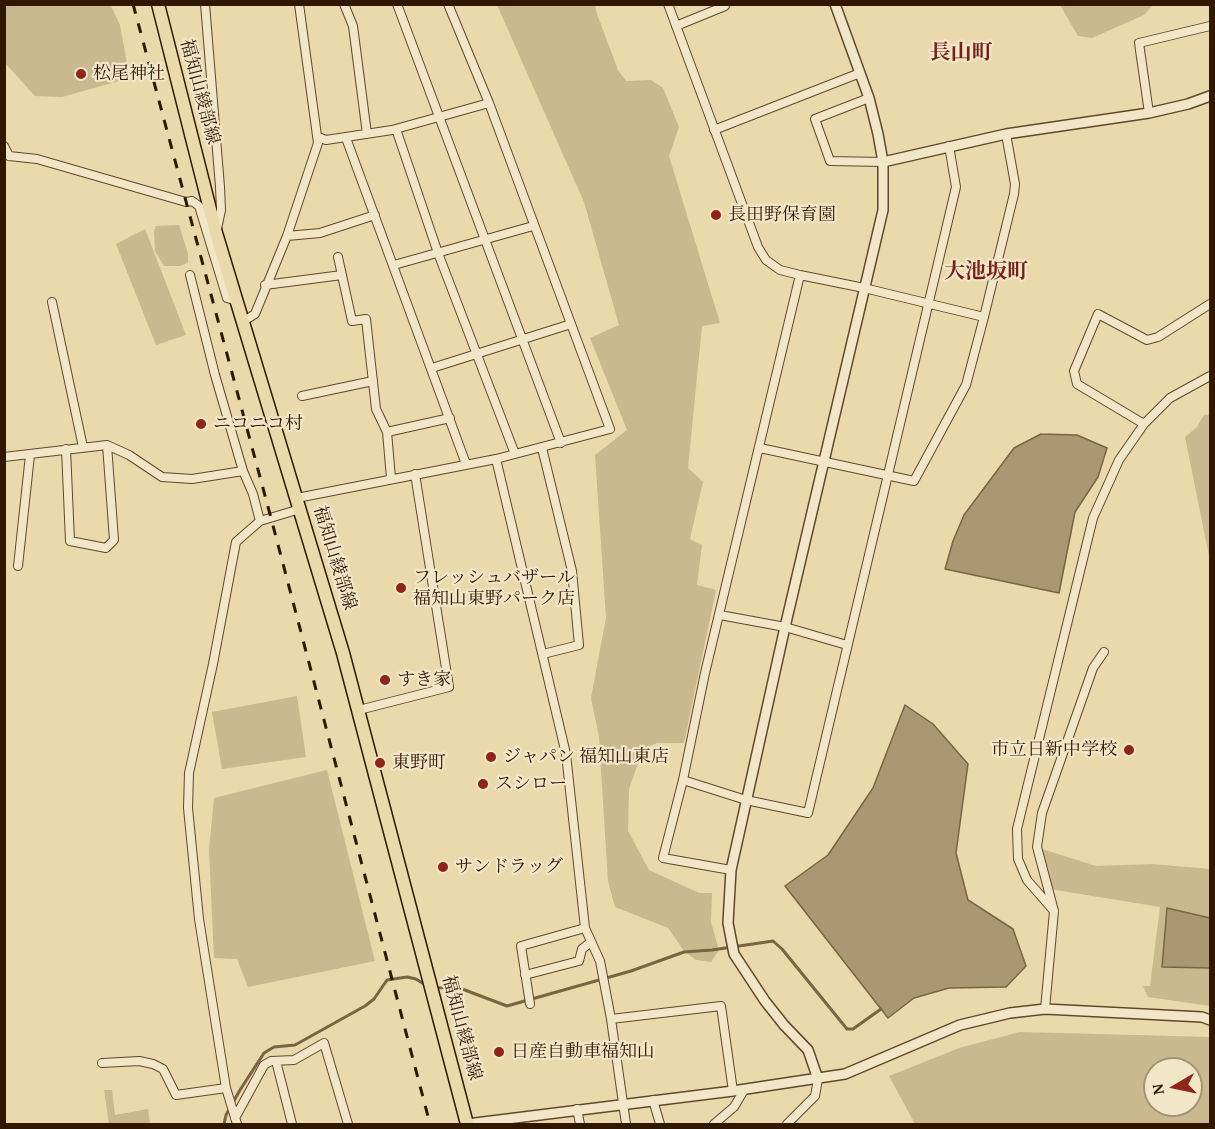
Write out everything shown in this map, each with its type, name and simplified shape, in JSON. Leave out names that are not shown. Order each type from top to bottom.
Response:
[{"type":"main road","name":"福知山綾部線","points":[[158,4],[216,233],[359,710],[467,1124]]},
{"type":"street","points":[[205,4],[221,210],[216,233]]},
{"type":"street","points":[[244,321],[255,314],[286,236],[318,143],[299,4]]},
{"type":"street","points":[[344,4],[353,26],[367,134]]},
{"type":"street","points":[[397,4],[561,443]]},
{"type":"street","points":[[236,1118],[227,1091],[195,886],[188,808],[189,772],[213,664],[236,542],[260,521],[299,504],[391,478],[496,459],[610,429],[489,103],[448,4]]},
{"type":"street","points":[[668,4],[758,247],[766,260],[780,270],[984,317]]},
{"type":"street","points":[[676,26],[725,6],[725,4]]},
{"type":"street","points":[[787,1125],[815,1096],[818,1079],[808,1050],[765,1001],[734,954],[728,923],[731,870],[746,800],[883,210],[883,162],[870,98],[835,4]]},
{"type":"street","points":[[1149,112],[1139,42],[1210,26]]},
{"type":"street","points":[[714,130],[860,73]]},
{"type":"street","points":[[870,98],[815,119],[830,161],[883,162],[1006,134],[1149,112],[1188,104],[1210,96]]},
{"type":"street","points":[[318,137],[326,140],[346,138],[396,129],[489,103]]},
{"type":"street","points":[[396,129],[438,253],[515,454]]},
{"type":"street","points":[[760,448],[914,482],[966,385],[984,317],[1014,194],[1015,184],[1006,134]]},
{"type":"street","points":[[346,138],[466,464]]},
{"type":"street","points":[[4,146],[7,158],[37,159],[186,202],[192,201],[199,206],[227,298],[238,301]]},
{"type":"street","points":[[683,780],[746,800],[808,813],[956,187],[949,146]]},
{"type":"street","points":[[286,236],[320,233],[375,216]]},
{"type":"street","points":[[394,265],[533,226]]},
{"type":"street","points":[[338,257],[352,321],[366,319],[376,409],[387,432],[391,478]]},
{"type":"street","points":[[190,275],[214,375],[243,471],[254,494],[260,521]]},
{"type":"street","points":[[265,285],[342,275]]},
{"type":"street","points":[[731,870],[663,858],[800,275]]},
{"type":"street","points":[[52,302],[83,447]]},
{"type":"street","points":[[1144,424],[1077,384],[1074,371],[1098,314],[1147,340],[1158,338],[1210,304]]},
{"type":"street","points":[[432,368],[571,324]]},
{"type":"street","points":[[1054,911],[1027,880],[1018,860],[1017,829],[1093,518],[1119,460],[1144,424],[1170,398],[1210,376]]},
{"type":"street","points":[[302,396],[373,381]]},
{"type":"street","points":[[387,432],[450,418]]},
{"type":"street","points":[[4,457],[107,445],[129,455],[162,477],[192,479],[243,471]]},
{"type":"street","points":[[66,449],[70,541],[106,548],[114,540],[107,445]]},
{"type":"street","points":[[542,448],[572,572],[579,645],[543,654]]},
{"type":"street","points":[[18,566],[30,455]]},
{"type":"street","points":[[496,459],[566,754],[585,928],[600,961],[626,1125]]},
{"type":"street","points":[[359,710],[448,687],[415,474]]},
{"type":"street","points":[[720,615],[785,627],[846,645]]},
{"type":"street","points":[[1045,1009],[1054,911],[1037,847],[1042,813],[1093,668],[1104,652]]},
{"type":"street","points":[[530,1004],[520,946],[585,928]]},
{"type":"street","points":[[525,975],[579,961],[582,949],[591,942]]},
{"type":"street","points":[[611,1019],[721,1006],[733,1091]]},
{"type":"street","points":[[467,1124],[744,1090],[845,1074],[960,1024],[1010,1013],[1045,1009],[1210,1020]]},
{"type":"street","points":[[236,1118],[264,1065],[276,1061],[294,1060],[324,1043],[348,1125]]},
{"type":"street","points":[[102,1063],[139,1061],[153,1064],[163,1069],[176,1095],[227,1091]]},
{"type":"street","points":[[276,1061],[292,1125]]},
{"type":"street","points":[[714,1125],[734,1107],[744,1090]]},
{"type":"street","points":[[653,1100],[660,1125]]},
{"type":"street","points":[[578,1109],[580,1125]]},
{"type":"shaded area","name":"松尾神社","points":[[110,4],[120,25],[128,69],[126,79],[62,97],[35,96],[5,63],[5,5]]},
{"type":"shaded area","points":[[497,5],[595,5],[618,70],[626,81],[651,80],[663,88],[679,127],[669,156],[720,323],[702,326],[688,468],[703,482],[690,539],[702,545],[697,585],[716,590],[684,743],[657,743],[643,749],[629,789],[628,831],[649,870],[699,893],[712,893],[711,922],[719,950],[711,962],[696,960],[684,951],[668,928],[615,907],[608,881],[599,737],[591,698],[606,618],[595,455],[627,430],[590,338],[619,325],[584,202]]},
{"type":"shaded area","points":[[1060,5],[1153,5],[1144,15],[1092,38],[1078,36]]},
{"type":"shaded area","points":[[179,225],[188,254],[188,263],[180,266],[164,266],[155,251],[154,231],[156,226]]},
{"type":"shaded area","points":[[145,229],[186,335],[156,345],[116,244]]},
{"type":"shaded area","points":[[1210,414],[1210,561],[1185,437],[1197,427],[1204,415]]},
{"type":"shaded area","points":[[1041,434],[1077,435],[1107,448],[1098,477],[1075,512],[1059,593],[945,569],[964,515],[1014,448]]},
{"type":"shaded area","points":[[297,696],[306,757],[222,769],[212,712]]},
{"type":"shaded area","points":[[905,705],[933,724],[968,764],[956,853],[968,900],[1013,929],[1026,966],[1006,987],[949,988],[914,998],[888,1018],[785,886],[828,855],[873,788]]},
{"type":"shaded area","points":[[327,770],[375,961],[248,987],[237,959],[214,958],[209,850],[214,798]]},
{"type":"shaded area","points":[[1042,849],[1096,866],[1152,864],[1210,869],[1210,1006],[1148,997],[1143,986],[1150,986],[1160,907],[1050,889],[1039,863]]},
{"type":"shaded area","points":[[1167,908],[1210,918],[1210,968],[1162,967]]},
{"type":"shaded area","points":[[1020,1032],[1210,1037],[1210,1124],[915,1124],[889,1076],[959,1048]]},
{"type":"shaded area","points":[[104,1090],[112,1090],[115,1115],[148,1109],[150,1124],[109,1124]]},
{"type":"waterway","points":[[436,988],[457,987],[507,1006],[631,971],[684,952],[773,941],[847,1029],[853,1029],[881,1009]]},
{"type":"waterway","points":[[224,1124],[226,1115],[240,1090],[264,1053],[274,1047],[295,1045],[365,1006],[374,999],[387,980],[407,977],[416,979],[427,986]]},
{"type":"railway","points":[[133,4],[430,1124]]},
{"type":"place","name":"松尾神社","points":[[81,74]]},
{"type":"place","name":"長田野保育園","points":[[716,215]]},
{"type":"place","name":"ニコニコ村","points":[[201,424]]},
{"type":"place","name":"フレッシュバザール 福知山東野パーク店","points":[[401,588]]},
{"type":"place","name":"すき家","points":[[385,680]]},
{"type":"place","name":"市立日新中学校","points":[[1129,750]]},
{"type":"place","name":"ジャパン 福知山東店","points":[[491,757]]},
{"type":"place","name":"東野町","points":[[380,763]]},
{"type":"place","name":"スシロー","points":[[483,784]]},
{"type":"place","name":"サンドラッグ","points":[[443,867]]},
{"type":"place","name":"日産自動車福知山","points":[[499,1052]]},
{"type":"district","name":"長山町","points":[[961,54]]},
{"type":"district","name":"大池坂町","points":[[986,273]]}]
